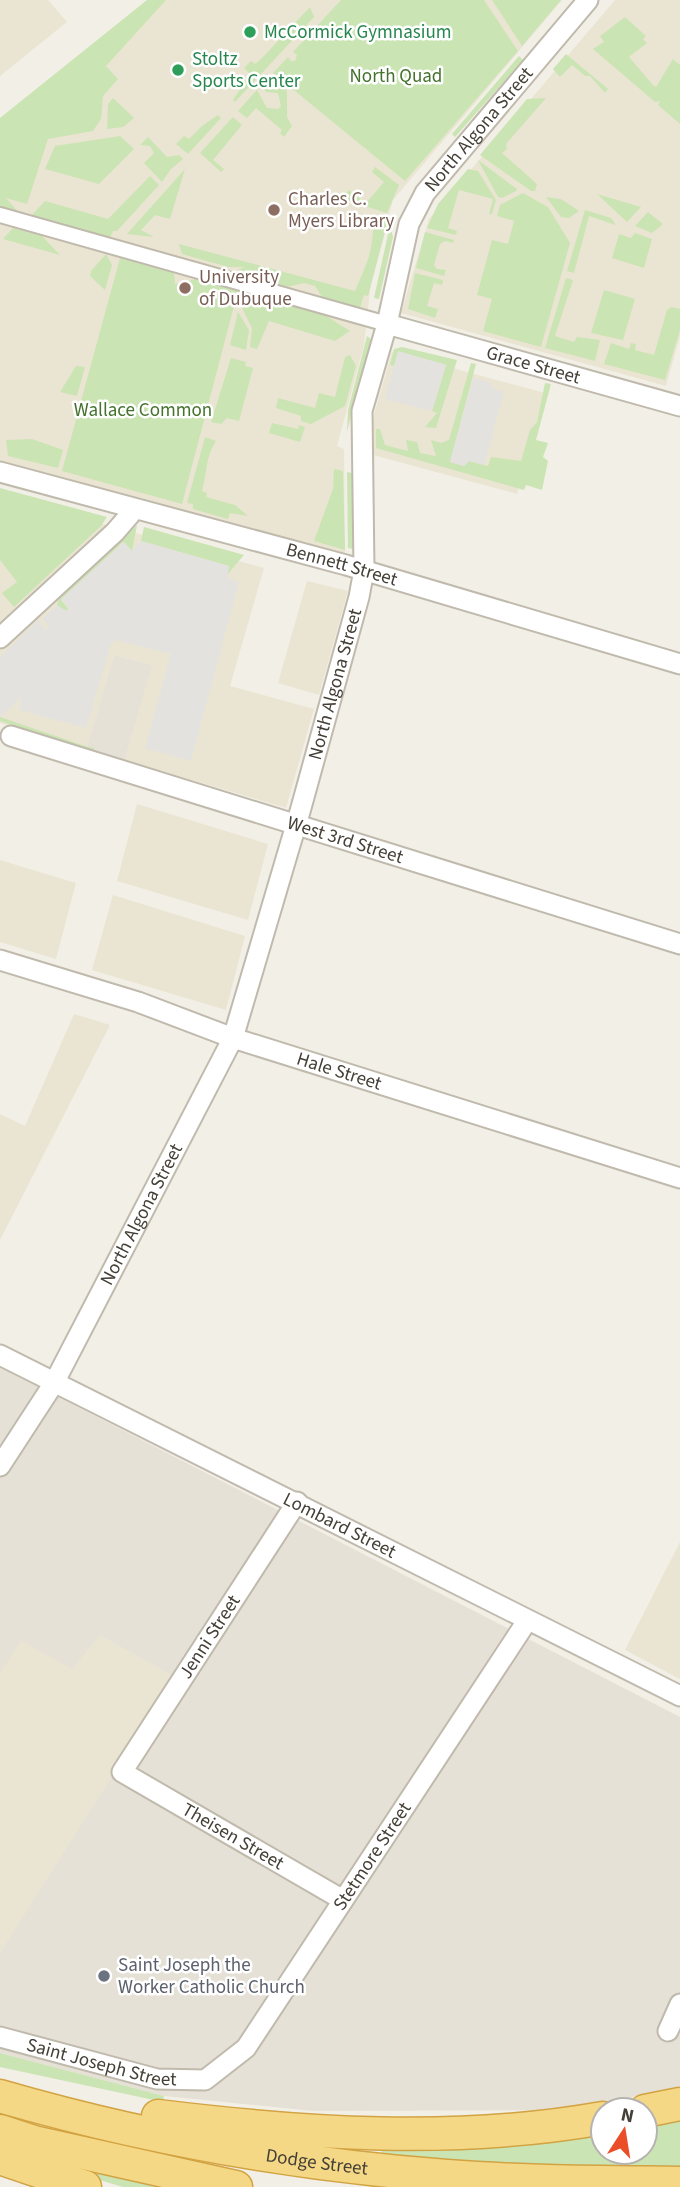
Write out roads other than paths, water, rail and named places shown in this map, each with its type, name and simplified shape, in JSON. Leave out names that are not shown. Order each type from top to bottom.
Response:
[{"type":"highway","points":[[0,2095],[225,2124],[427,2134],[546,2128],[589,2120]]},
{"type":"highway","name":"Dodge Street","points":[[0,2095],[191,2142],[295,2159],[447,2176],[680,2183]]},
{"type":"highway","points":[[659,2108],[680,2104]]},
{"type":"highway","points":[[0,2131],[34,2142],[236,2187]]},
{"type":"highway","points":[[0,2158],[85,2187]]},
{"type":"street","name":"North Algona Street","points":[[0,1466],[54,1383],[233,1038],[296,825],[364,570],[361,419],[387,324],[409,224],[421,198],[588,0]]},
{"type":"street","points":[[0,215],[387,324]]},
{"type":"street","name":"Grace Street","points":[[387,324],[680,407]]},
{"type":"street","name":"Bennett Street","points":[[0,472],[364,570],[680,664]]},
{"type":"street","points":[[0,638],[116,532],[134,510]]},
{"type":"street","name":"West 3rd Street","points":[[11,736],[680,944]]},
{"type":"street","name":"Hale Street","points":[[0,960],[138,1002],[233,1038],[680,1178]]},
{"type":"street","name":"Lombard Street","points":[[0,1355],[680,1696]]},
{"type":"street","name":"Jenni Street","points":[[122,1772],[297,1502]]},
{"type":"street","name":"Stetmore Street","points":[[205,2080],[246,2048],[527,1621]]},
{"type":"street","name":"Theisen Street","points":[[122,1772],[344,1900]]},
{"type":"street","points":[[668,2032],[680,2004]]},
{"type":"street","name":"Saint Joseph Street","points":[[0,2037],[157,2079],[205,2080]]},
{"type":"place","name":"McCormick Gymnasium","points":[[250,32]]},
{"type":"place","name":"Stoltz Sports Center","points":[[178,70]]},
{"type":"place","name":"Charles C. Myers Library","points":[[274,210]]},
{"type":"place","name":"University of Dubuque","points":[[185,288]]},
{"type":"place","name":"Saint Joseph the Worker Catholic Church","points":[[104,1976]]},
{"type":"park label","name":"North Quad","points":[[396,76]]},
{"type":"park label","name":"Wallace Common","points":[[143,410]]}]
